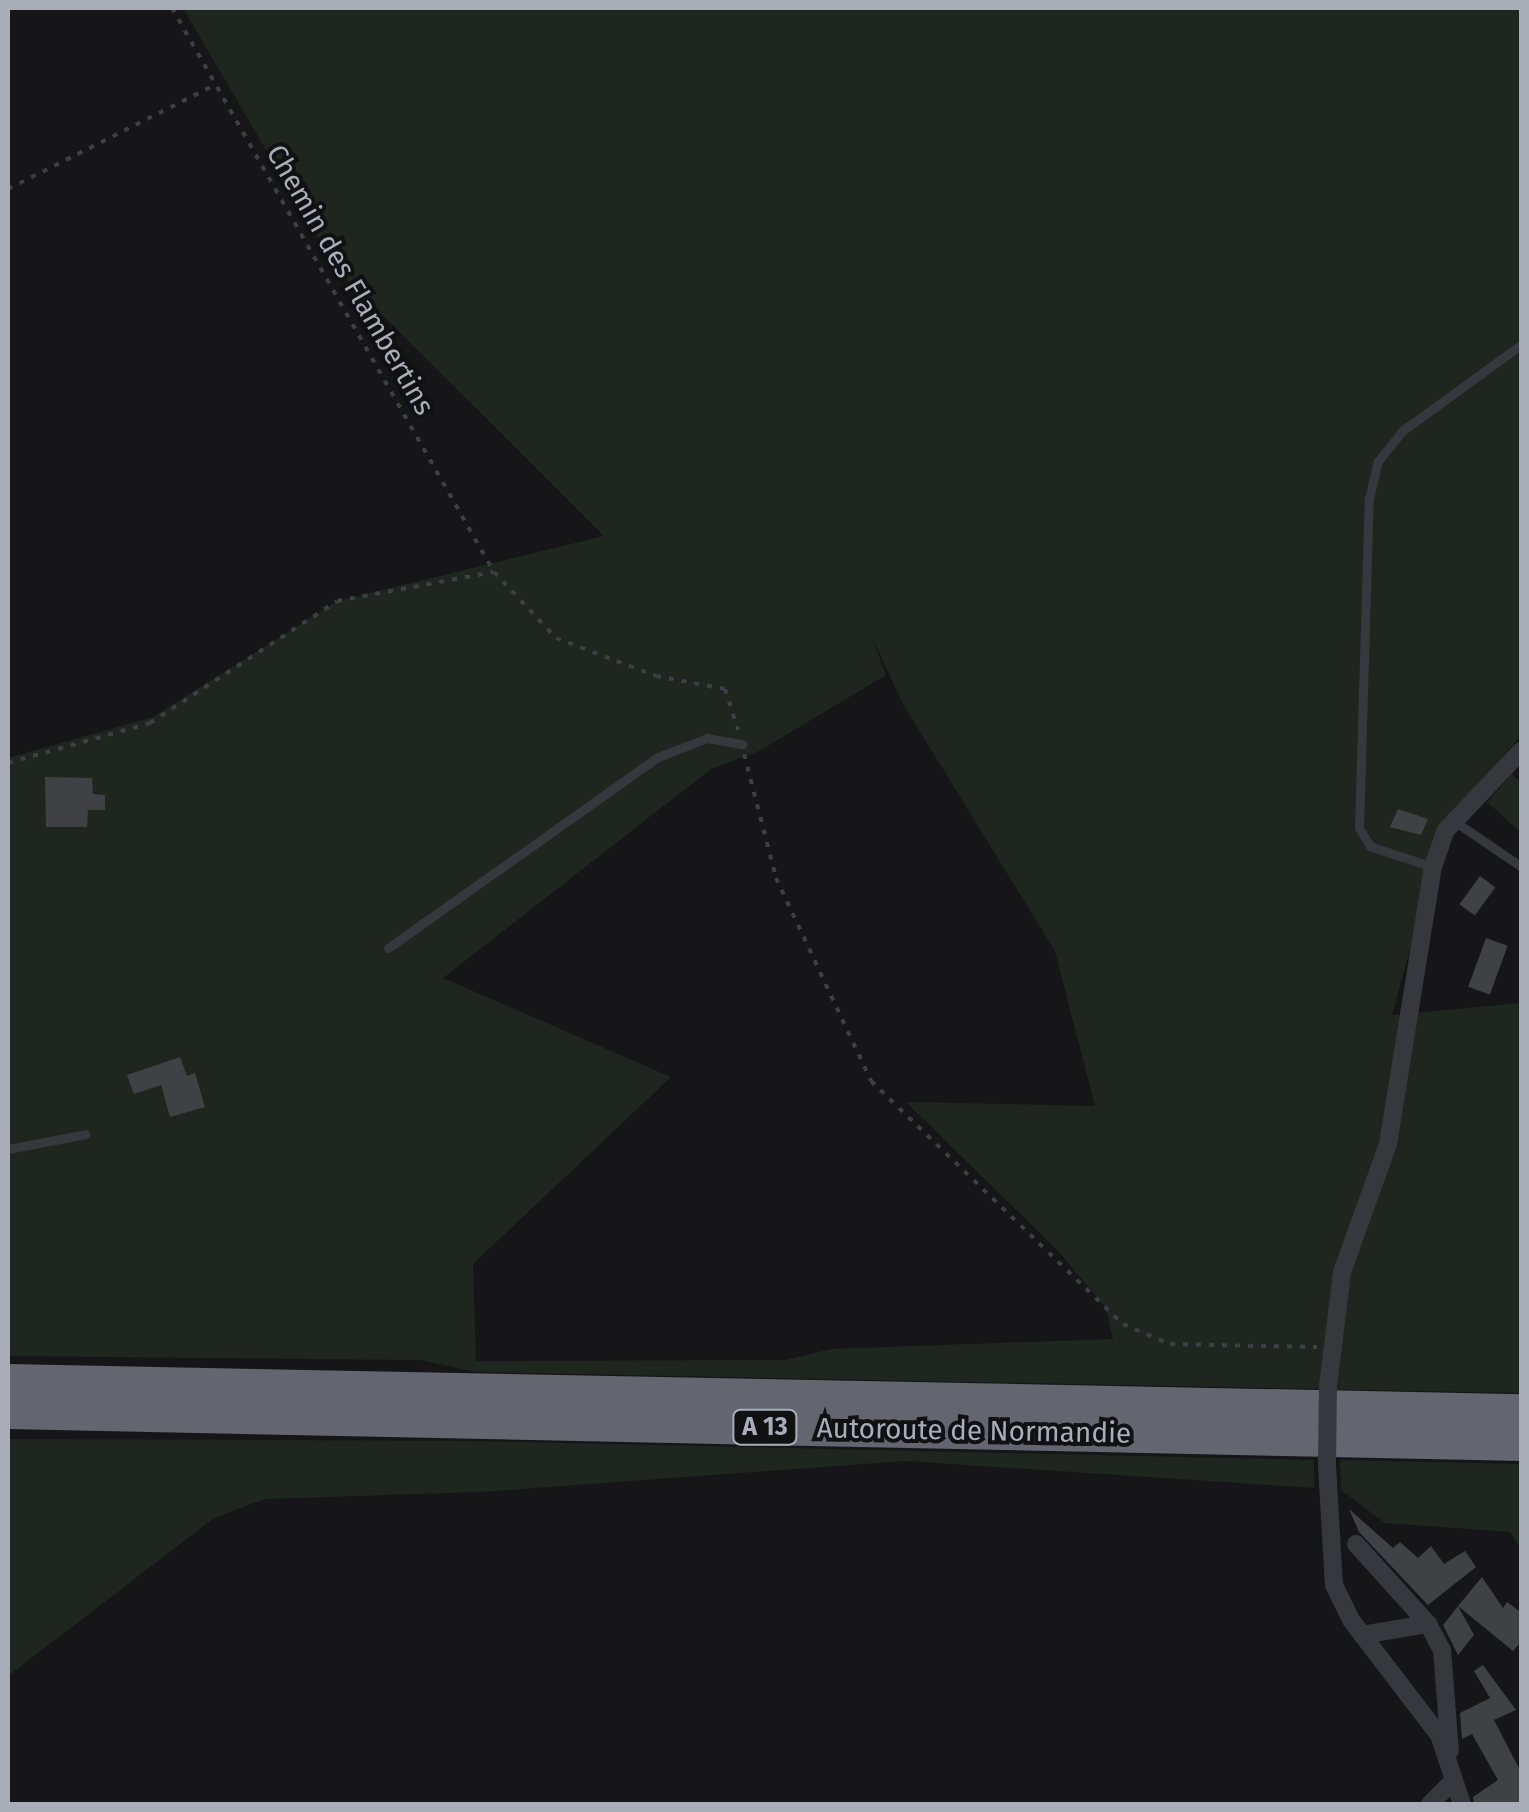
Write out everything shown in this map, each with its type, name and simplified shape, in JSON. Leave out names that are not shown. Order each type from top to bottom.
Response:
[{"type":"highway","name":"Autoroute de Normandie","points":[[8,1382],[1522,1411]]},
{"type":"highway","name":"Autoroute de Normandie","points":[[8,1412],[1522,1443]]},
{"type":"street","points":[[1462,1804],[1420,1704],[1362,1635],[1334,1585],[1326,1465],[1328,1386],[1342,1272],[1388,1144],[1433,867],[1454,821],[1522,750]]},
{"type":"street","points":[[1356,1544],[1428,1624],[1448,1672],[1451,1774],[1430,1804]]},
{"type":"street","points":[[1362,1635],[1428,1624]]},
{"type":"lane","points":[[1433,867],[1370,846],[1359,828],[1369,498],[1378,461],[1402,431],[1522,344]]},
{"type":"lane","points":[[388,948],[658,757],[707,738],[742,744]]},
{"type":"lane","points":[[1454,821],[1522,867]]},
{"type":"lane","points":[[8,1149],[86,1134]]},
{"type":"path","name":"Chemin des Flambertins","points":[[172,8],[494,572],[556,638],[656,676],[725,689],[742,744]]},
{"type":"path","points":[[8,189],[215,85]]},
{"type":"path","points":[[8,763],[150,723],[337,602],[494,572]]},
{"type":"path","points":[[742,744],[776,878],[871,1081],[1123,1324],[1170,1344],[1332,1347]]},
{"type":"shaded area","points":[[183,8],[1521,8],[1521,736],[1445,821],[1392,1015],[1521,1003],[1521,1393],[475,1372],[421,1360],[8,1356],[8,758],[153,717],[337,601],[604,536],[335,268]],"holes":[[[871,635],[903,704],[1055,951],[1095,1106],[906,1102],[1059,1252],[1106,1308],[1113,1339],[831,1349],[786,1360],[476,1361],[473,1264],[671,1077],[443,978],[711,769],[759,751],[886,675]]]},
{"type":"shaded area","points":[[1512,774],[1521,782],[1521,833],[1487,802]]},
{"type":"shaded area","points":[[8,1439],[473,1441],[1314,1460],[1314,1488],[905,1461],[480,1492],[265,1499],[214,1518],[8,1676]]},
{"type":"shaded area","points":[[1340,1460],[1521,1464],[1521,1549],[1510,1532],[1385,1523],[1341,1490]]},
{"type":"building","points":[[45,777],[92,778],[93,794],[105,795],[105,810],[88,810],[87,827],[46,827]]},
{"type":"building","points":[[1398,809],[1428,819],[1421,835],[1390,827]]},
{"type":"building","points":[[1480,876],[1495,887],[1475,915],[1459,904]]},
{"type":"building","points":[[1486,938],[1508,946],[1490,995],[1468,987]]},
{"type":"building","points":[[180,1057],[187,1076],[195,1073],[205,1107],[170,1117],[161,1085],[134,1094],[127,1075]]},
{"type":"building","points":[[1349,1509],[1393,1548],[1400,1542],[1418,1558],[1431,1546],[1444,1564],[1465,1551],[1476,1567],[1428,1605],[1359,1532]]},
{"type":"building","points":[[1482,1577],[1503,1608],[1507,1602],[1522,1613],[1522,1641],[1513,1651],[1458,1606]]},
{"type":"building","points":[[1458,1606],[1474,1635],[1458,1655],[1443,1625]]},
{"type":"building","points":[[1483,1665],[1516,1710],[1494,1720],[1522,1774],[1522,1804],[1474,1804],[1473,1797],[1498,1780],[1472,1734],[1462,1739],[1460,1713],[1490,1698],[1474,1671]]}]
